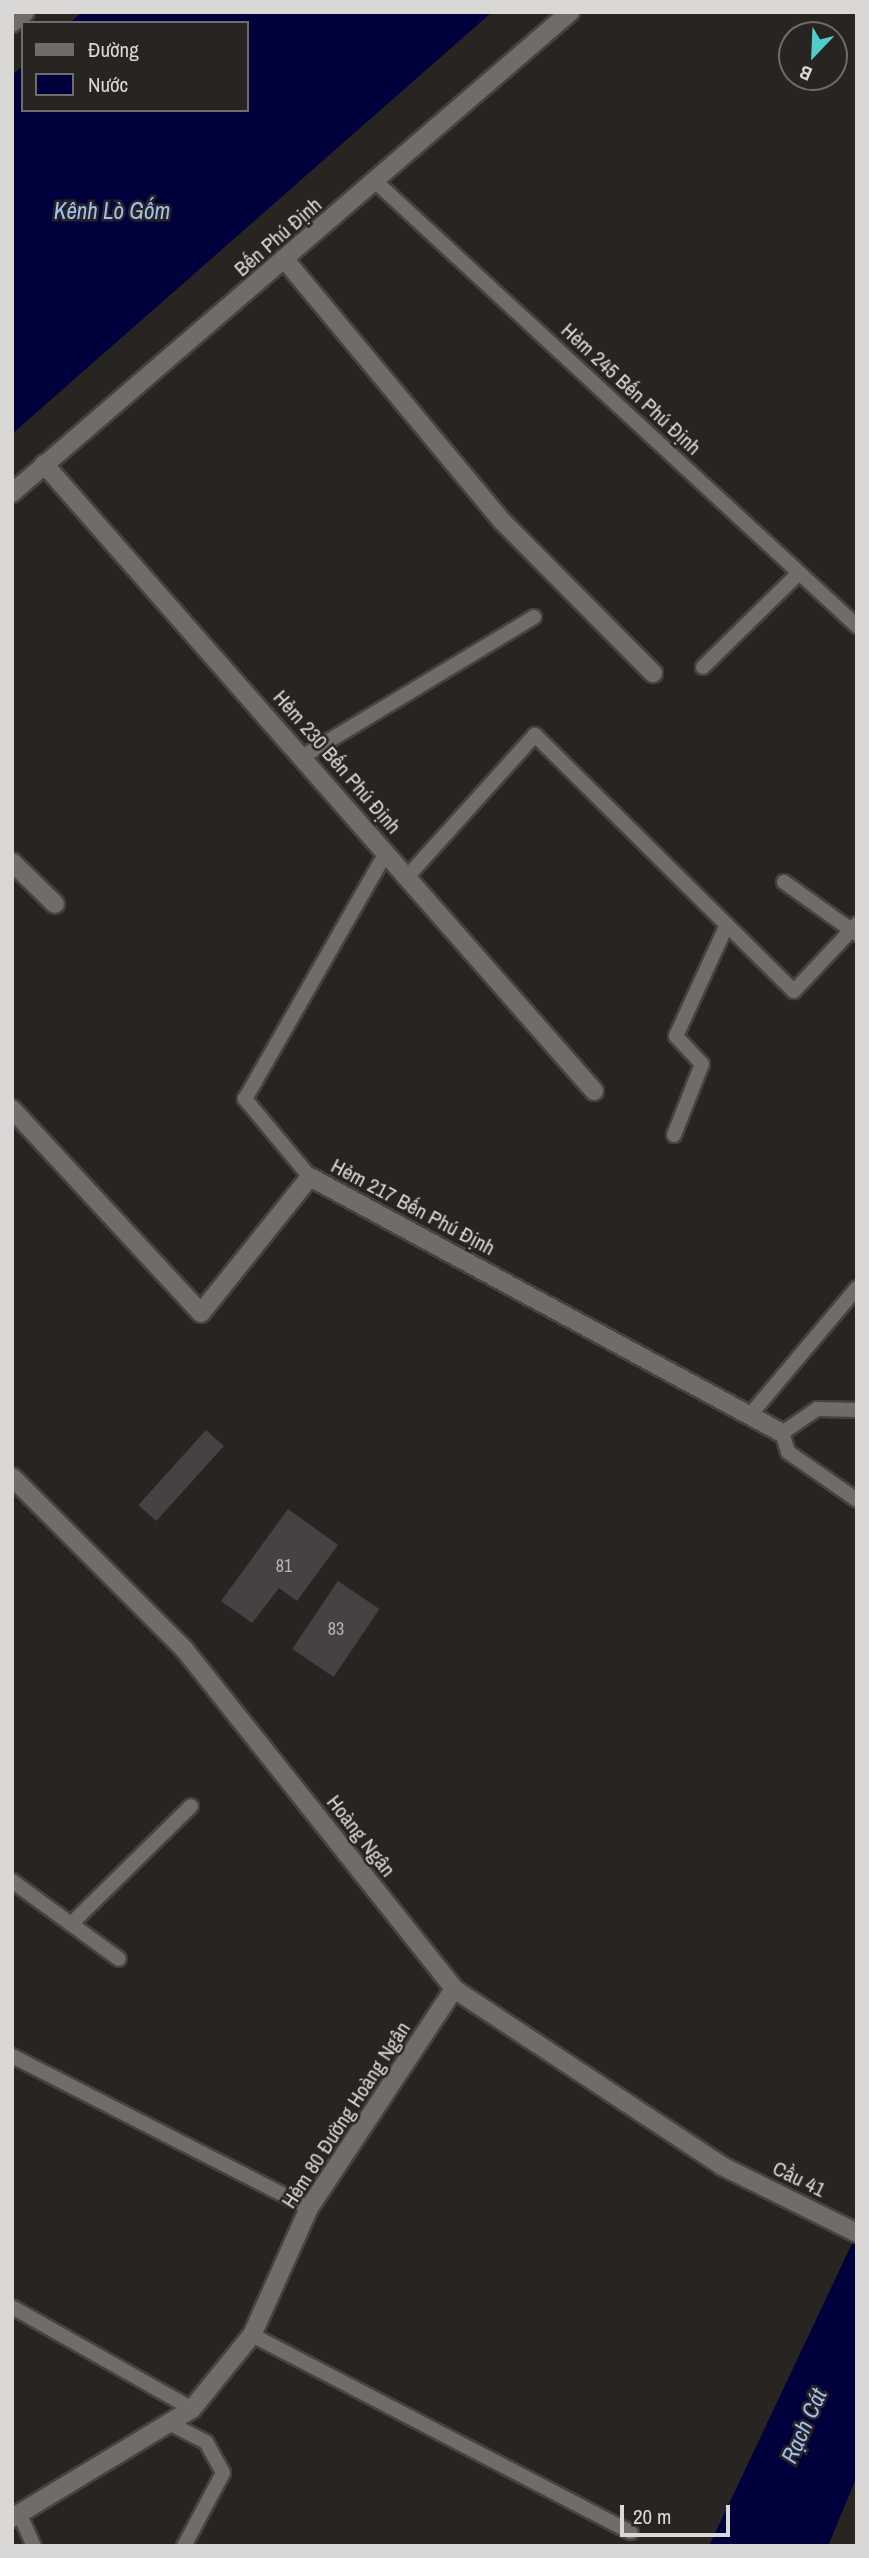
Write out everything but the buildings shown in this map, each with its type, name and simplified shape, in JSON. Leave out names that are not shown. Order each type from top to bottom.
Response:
[{"type":"street","points":[[12,23],[25,12]]},
{"type":"street","name":"Bến Phú Định","points":[[12,494],[44,464],[286,261],[570,12]]},
{"type":"street","points":[[286,261],[503,522],[653,673]]},
{"type":"street","name":"Hẻm 230 Bến Phú Định","points":[[44,464],[594,1091]]},
{"type":"street","points":[[12,862],[55,904]]},
{"type":"street","name":"Hẻm 217 Bến Phú Định","points":[[12,1108],[201,1313],[310,1177],[782,1433]]},
{"type":"street","name":"Hoàng Ngân","points":[[12,1477],[184,1649],[454,1989],[722,2166]]},
{"type":"street","name":"Hẻm 80 Đường Hoàng Ngân","points":[[16,2516],[191,2409],[252,2335],[309,2208],[454,1989]]},
{"type":"street","name":"Cầu 41","points":[[722,2166],[857,2233]]},
{"type":"lane","name":"Hẻm 245 Bến Phú Định","points":[[376,182],[857,626]]},
{"type":"lane","points":[[703,667],[799,573]]},
{"type":"lane","points":[[302,757],[534,617]]},
{"type":"lane","points":[[407,877],[535,735],[726,927],[794,991],[854,930],[784,882]]},
{"type":"lane","points":[[310,1177],[245,1099],[386,853]]},
{"type":"lane","points":[[674,1135],[702,1064],[676,1036],[726,927]]},
{"type":"lane","points":[[750,1415],[857,1288]]},
{"type":"lane","points":[[857,1409],[817,1409],[782,1433],[788,1452],[857,1500]]},
{"type":"lane","points":[[71,1924],[191,1806]]},
{"type":"lane","points":[[12,1881],[119,1959]]},
{"type":"lane","points":[[12,2056],[309,2208]]},
{"type":"lane","points":[[12,2307],[191,2409]]},
{"type":"lane","points":[[252,2335],[631,2532]]},
{"type":"lane","points":[[169,2423],[206,2442],[223,2473],[184,2546]]},
{"type":"lane","points":[[16,2516],[34,2546]]},
{"type":"water","name":"Kênh Lò Gốm","points":[[82,12],[492,12],[12,434],[12,75],[21,68],[21,112],[248,112],[248,21],[72,21]]},
{"type":"water","name":"Rạch Cát","points":[[857,2233],[857,2476],[828,2546],[709,2546]]}]
